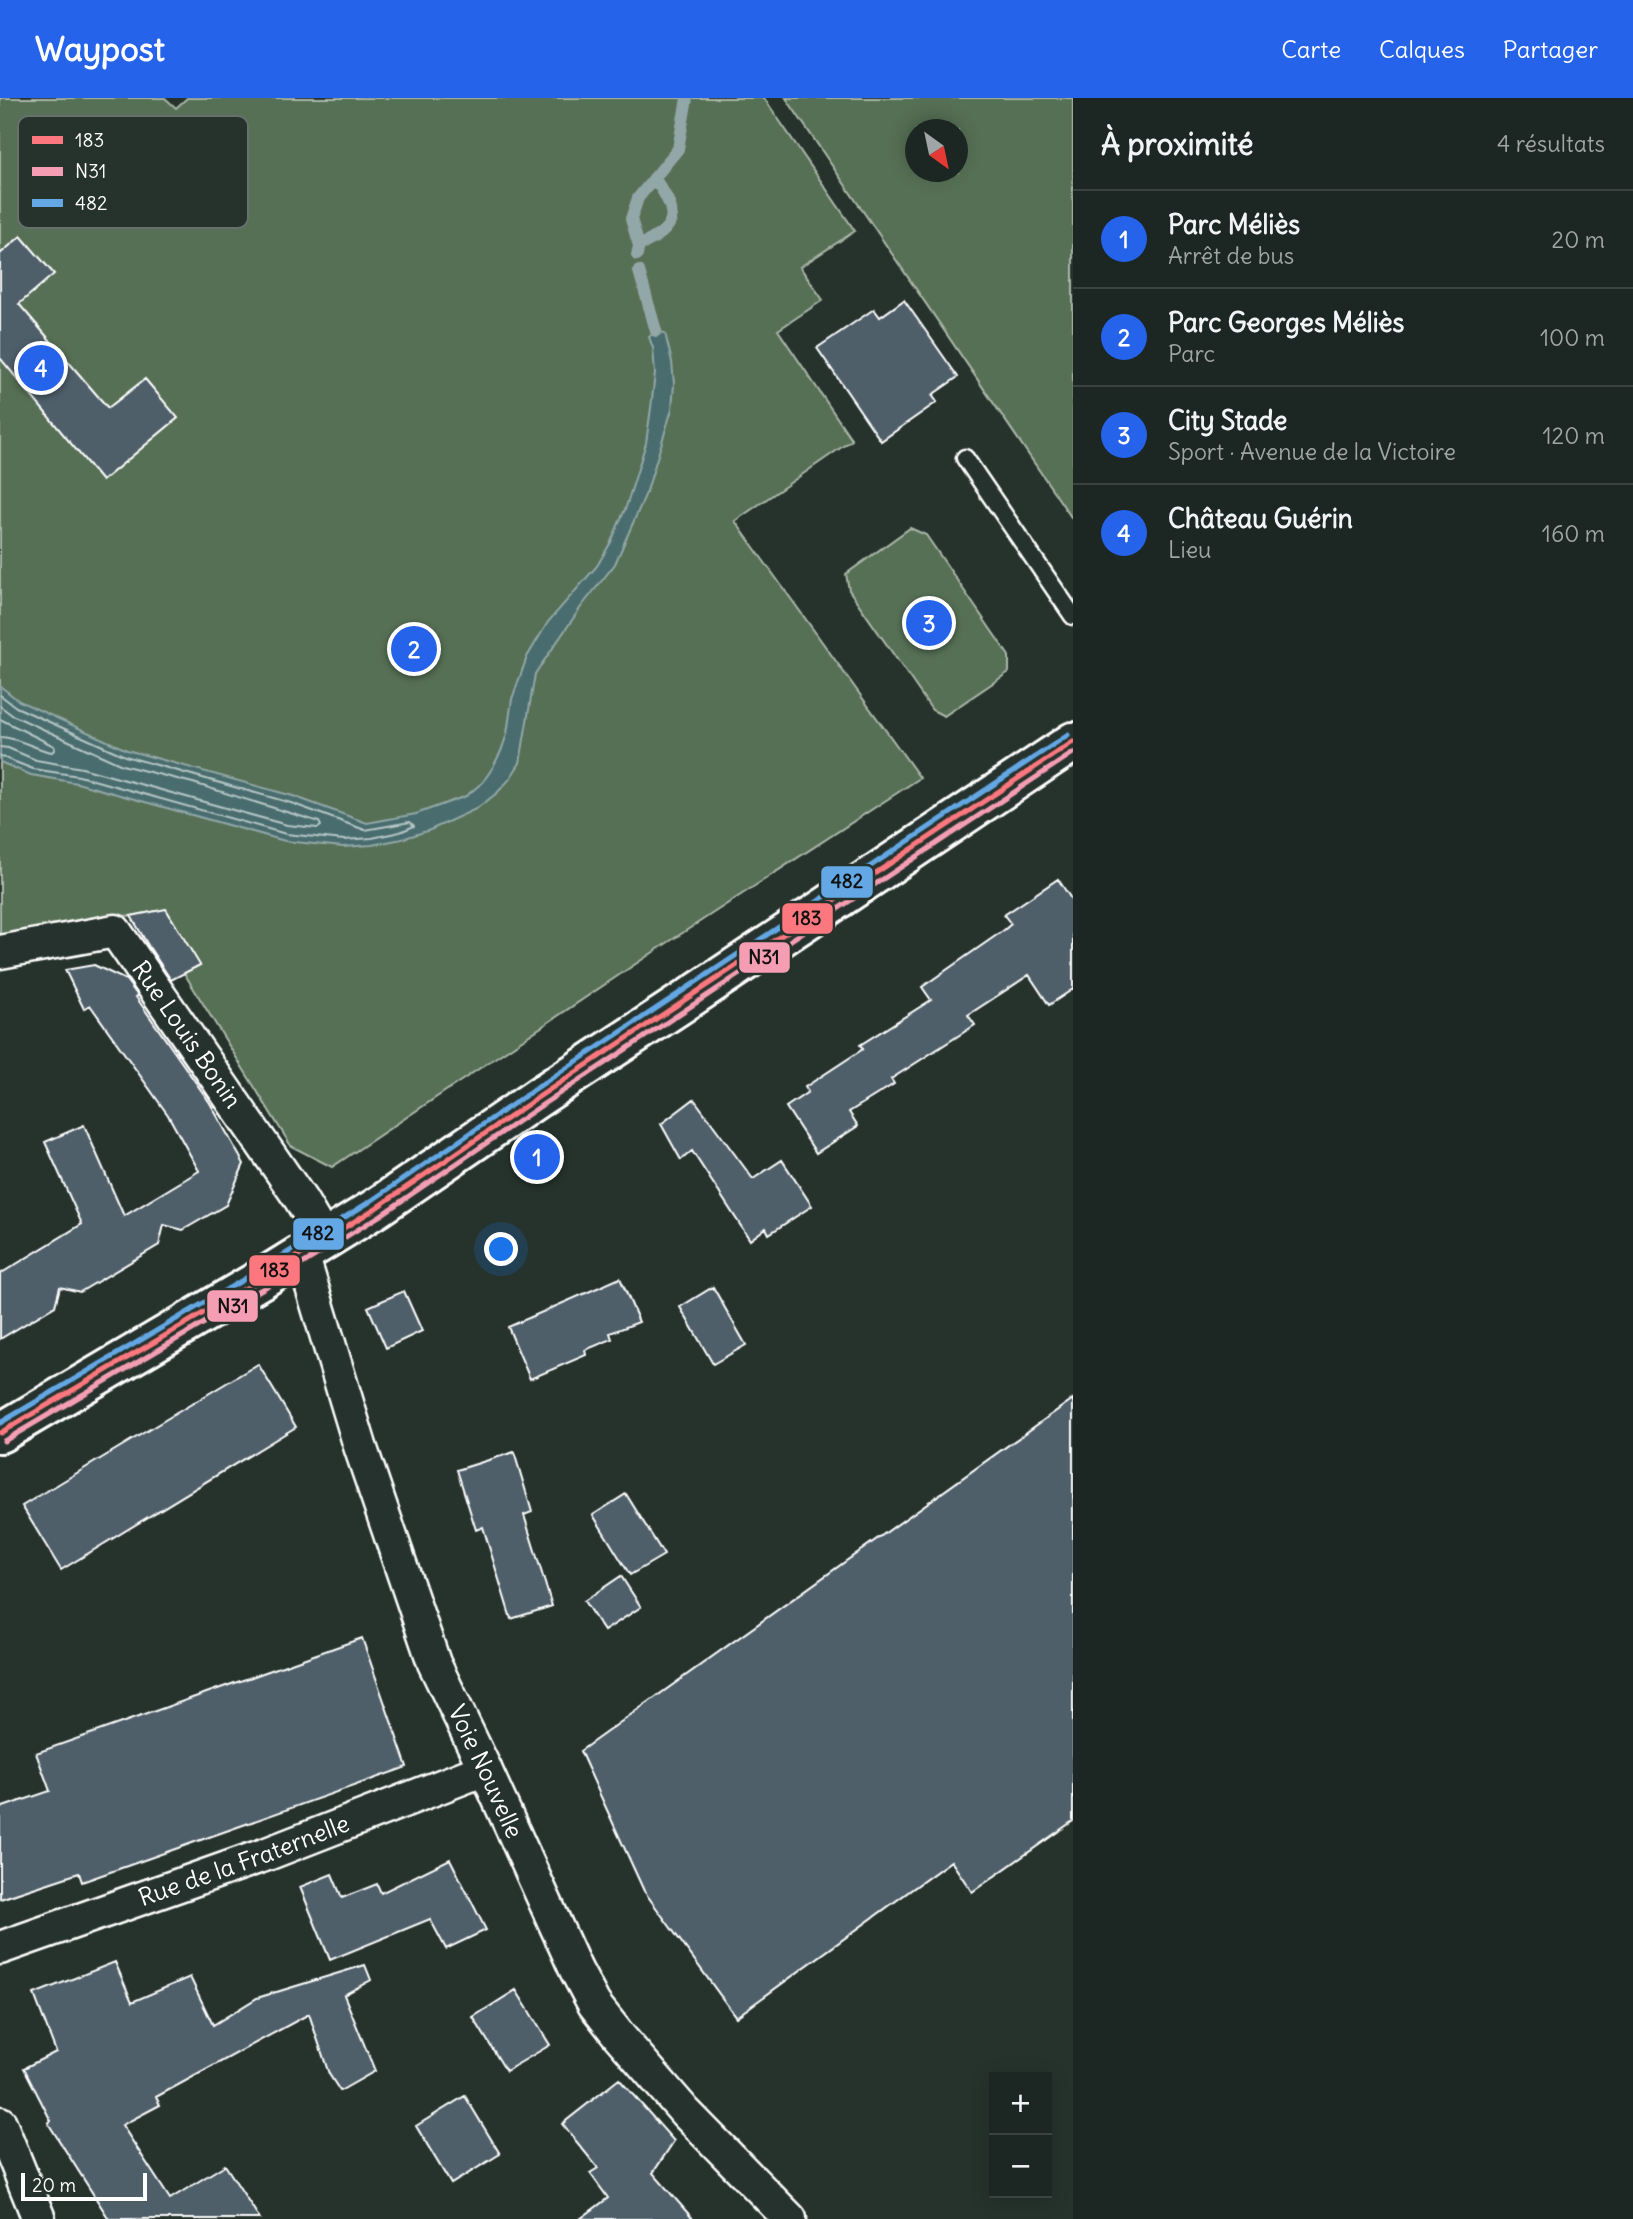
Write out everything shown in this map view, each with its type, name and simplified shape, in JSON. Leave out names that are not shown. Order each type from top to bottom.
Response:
[{"type":"street","points":[[0,1433],[376,1208],[1073,742]]},
{"type":"street","name":"Rue Louis Bonin","points":[[0,952],[116,931],[301,1200],[313,1246]]},
{"type":"street","name":"Voie Nouvelle","points":[[313,1246],[360,1446],[434,1662],[576,1970],[594,2004],[685,2112],[790,2219]]},
{"type":"street","name":"Rue de la Fraternelle","points":[[0,1948],[267,1854],[485,1769]]},
{"type":"street","points":[[0,2123],[39,2219]]},
{"type":"lane","points":[[965,458],[1073,616]]},
{"type":"green space","points":[[0,98],[165,98],[176,108],[187,98],[764,98],[855,231],[800,267],[823,300],[778,330],[852,440],[735,521],[920,778],[332,1167],[291,1146],[184,973],[199,965],[166,909],[131,916],[116,915],[0,937]]},
{"type":"green space","points":[[786,98],[1073,98],[1073,520]]},
{"type":"green space","points":[[910,528],[926,535],[1009,656],[1009,672],[944,716],[932,710],[849,590],[846,574]]},
{"type":"water","points":[[656,331],[665,333],[674,384],[672,409],[647,491],[615,564],[581,607],[535,674],[520,763],[497,793],[476,809],[430,830],[402,839],[343,847],[285,841],[77,783],[31,775],[0,762],[0,686],[19,701],[127,750],[293,796],[367,823],[416,814],[466,796],[483,782],[501,751],[507,734],[512,699],[527,657],[548,622],[597,566],[626,507],[646,443],[655,373],[653,348],[649,337]]},
{"type":"building","points":[[21,236],[54,274],[19,304],[108,408],[145,379],[178,418],[102,481],[0,358],[0,254]]},
{"type":"building","points":[[904,300],[958,377],[932,395],[937,402],[881,441],[817,348],[874,309],[880,317]]},
{"type":"building","points":[[1058,879],[1073,902],[1073,989],[1049,1005],[1029,975],[968,1015],[975,1025],[891,1079],[894,1084],[849,1112],[858,1126],[816,1153],[786,1107],[808,1092],[805,1087],[863,1049],[860,1045],[931,1000],[922,987],[1004,930],[1011,924],[1004,915]]},
{"type":"building","points":[[166,909],[200,965],[171,980],[131,916]]},
{"type":"building","points":[[94,965],[126,980],[210,1103],[244,1164],[226,1205],[183,1230],[164,1225],[159,1245],[80,1292],[60,1287],[55,1306],[0,1339],[0,1274],[82,1224],[45,1142],[84,1125],[124,1216],[199,1171],[168,1115],[90,1005],[84,1009],[65,970]]},
{"type":"building","points":[[694,1099],[753,1179],[782,1160],[812,1206],[769,1234],[766,1228],[750,1240],[692,1151],[681,1160],[661,1124]]},
{"type":"building","points":[[620,1278],[639,1322],[610,1333],[612,1339],[585,1350],[586,1355],[530,1379],[508,1327]]},
{"type":"building","points":[[713,1287],[746,1345],[713,1364],[680,1307]]},
{"type":"building","points":[[404,1291],[422,1331],[386,1348],[368,1307]]},
{"type":"building","points":[[258,1364],[296,1427],[61,1570],[22,1506]]},
{"type":"building","points":[[1073,1399],[1073,1821],[972,1892],[951,1861],[736,2017],[644,1891],[580,1751]]},
{"type":"building","points":[[514,1452],[532,1512],[524,1515],[552,1606],[511,1619],[483,1527],[476,1530],[457,1470]]},
{"type":"building","points":[[626,1494],[664,1555],[630,1575],[593,1515]]},
{"type":"building","points":[[621,1576],[641,1607],[604,1631],[584,1601]]},
{"type":"building","points":[[362,1638],[407,1767],[82,1882],[79,1873],[0,1899],[0,1808],[50,1791],[36,1753]]},
{"type":"building","points":[[450,1859],[486,1930],[446,1949],[430,1919],[330,1960],[300,1887],[332,1874],[342,1898],[377,1884],[381,1893]]},
{"type":"building","points":[[115,1962],[132,2002],[190,1977],[213,2025],[257,1998],[365,1965],[371,1980],[344,1995],[375,2071],[340,2091],[329,2074],[309,2014],[156,2097],[160,2105],[122,2125],[170,2199],[225,2165],[260,2219],[109,2219],[48,2123],[51,2121],[24,2068],[56,2052],[34,1994]]},
{"type":"building","points":[[516,1990],[550,2045],[506,2071],[473,2017]]},
{"type":"building","points":[[619,2079],[674,2141],[653,2173],[693,2219],[580,2219],[608,2198],[590,2173],[598,2168],[562,2124]]},
{"type":"building","points":[[465,2096],[500,2154],[451,2184],[416,2126]]},
{"type":"waterway","points":[[637,255],[639,246],[631,219],[638,198],[678,149],[687,98]]},
{"type":"waterway","points":[[639,246],[662,232],[671,218],[668,201],[654,178]]},
{"type":"waterway","points":[[639,271],[656,331]]},
{"type":"transit line","name":"482","points":[[0,1423],[371,1201],[1068,735]]},
{"type":"transit line","name":"183","points":[[0,1433],[376,1208],[1073,742]]},
{"type":"transit line","name":"N31","points":[[4,1441],[267,1286],[381,1215],[1073,753]]},
{"type":"place","name":"Château Guérin","points":[[41,368]]},
{"type":"place","name":"City Stade","points":[[929,623]]},
{"type":"place","name":"Parc Georges Méliès","points":[[414,649]]},
{"type":"place","name":"Parc Méliès","points":[[537,1157]]}]
